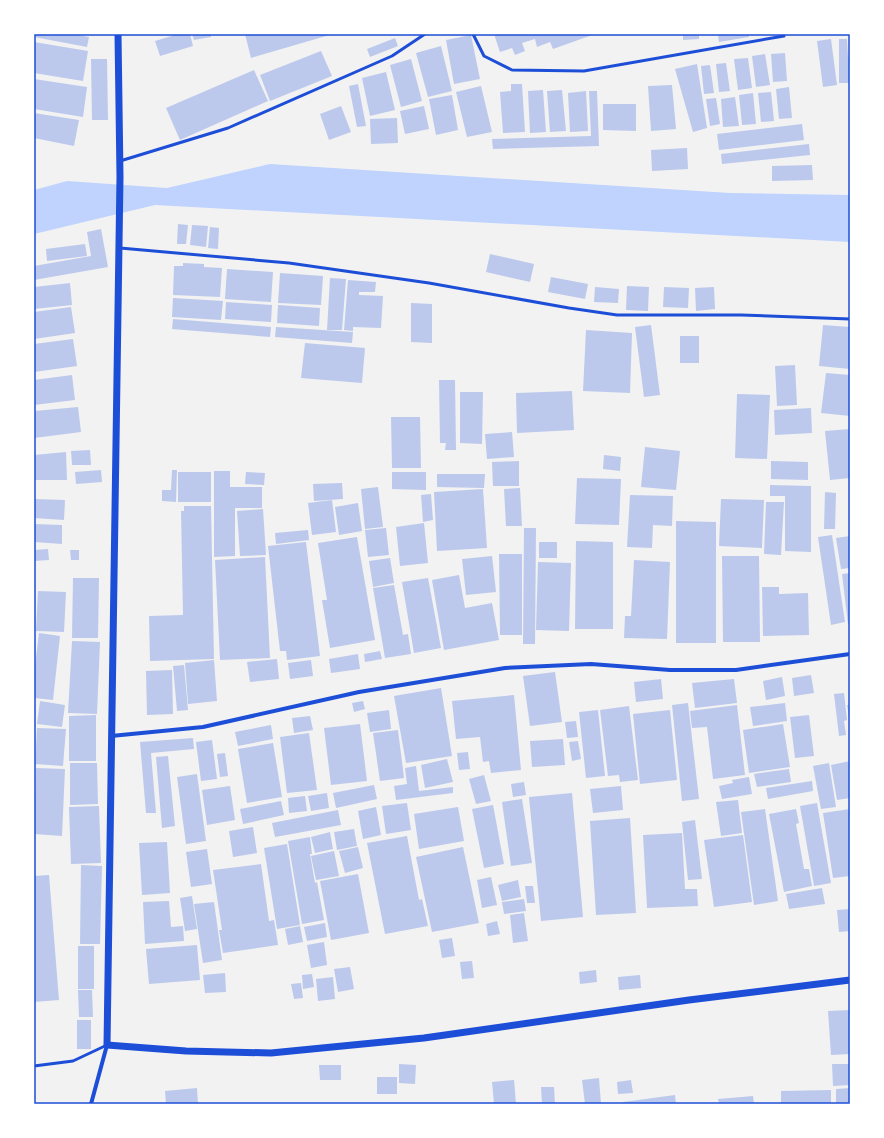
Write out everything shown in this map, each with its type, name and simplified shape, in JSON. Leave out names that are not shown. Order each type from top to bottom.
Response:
[{"type":"street","points":[[91,1104],[107,1044],[118,224],[120,177],[118,34]]},
{"type":"street","points":[[111,736],[203,727],[359,692],[505,668],[591,664],[670,670],[736,670],[850,654]]},
{"type":"street","points":[[107,1044],[186,1051],[271,1052],[424,1038],[689,1000],[850,980]]},
{"type":"lane","points":[[120,161],[228,128],[392,56],[425,34]]},
{"type":"lane","points":[[473,34],[484,56],[512,70],[584,72],[784,36]]},
{"type":"lane","points":[[118,248],[290,263],[429,283],[569,308],[617,314],[741,315],[850,319]]},
{"type":"lane","points":[[34,1066],[73,1060],[107,1044]]},
{"type":"water","points":[[270,164],[730,193],[850,195],[850,242],[155,205],[34,234],[34,190],[67,181],[167,188]]},
{"type":"building","points":[[34,34],[73,34],[89,37],[87,47],[34,37]]},
{"type":"building","points":[[178,34],[190,34],[193,46],[160,56],[155,41]]},
{"type":"building","points":[[192,34],[211,34],[211,37],[194,40]]},
{"type":"building","points":[[245,34],[333,34],[251,58]]},
{"type":"building","points":[[494,34],[595,34],[553,49],[550,42],[537,47],[535,39],[522,43],[525,51],[515,55],[512,48],[500,52]]},
{"type":"building","points":[[683,34],[699,34],[699,39],[683,40]]},
{"type":"building","points":[[718,34],[749,34],[749,37],[719,42]]},
{"type":"building","points":[[471,35],[480,79],[454,84],[446,40]]},
{"type":"building","points":[[395,38],[398,46],[370,57],[367,49]]},
{"type":"building","points":[[831,39],[837,85],[823,87],[817,41]]},
{"type":"building","points":[[839,39],[847,39],[848,57],[850,57],[850,83],[839,83]]},
{"type":"building","points":[[34,42],[88,51],[83,81],[34,73]]},
{"type":"building","points":[[441,46],[452,91],[428,97],[416,53]]},
{"type":"building","points":[[321,51],[332,76],[270,101],[260,75]]},
{"type":"building","points":[[785,53],[787,81],[773,82],[771,54]]},
{"type":"building","points":[[765,54],[770,85],[756,87],[752,56]]},
{"type":"building","points":[[748,58],[752,88],[738,90],[734,59]]},
{"type":"building","points":[[91,59],[107,59],[108,120],[92,120]]},
{"type":"building","points":[[411,59],[422,101],[401,107],[390,65]]},
{"type":"building","points":[[726,63],[730,91],[719,92],[716,64]]},
{"type":"building","points":[[697,64],[707,128],[693,132],[675,69]]},
{"type":"building","points":[[710,65],[714,93],[704,94],[701,66]]},
{"type":"building","points":[[254,70],[268,101],[180,140],[166,108]]},
{"type":"building","points":[[386,72],[395,110],[370,116],[362,78]]},
{"type":"building","points":[[34,79],[87,87],[83,117],[34,109]]},
{"type":"building","points":[[358,84],[366,126],[357,127],[349,86]]},
{"type":"building","points":[[511,84],[522,84],[525,132],[503,133],[500,92],[511,91]]},
{"type":"building","points":[[672,85],[676,129],[651,131],[648,86]]},
{"type":"building","points":[[481,86],[492,132],[467,137],[456,92]]},
{"type":"building","points":[[789,87],[792,118],[779,119],[776,89]]},
{"type":"building","points":[[543,90],[546,132],[530,133],[528,91]]},
{"type":"building","points":[[562,90],[566,131],[550,132],[547,91]]},
{"type":"building","points":[[586,91],[588,131],[570,132],[568,93]]},
{"type":"building","points":[[589,91],[597,91],[599,146],[493,149],[492,139],[591,136]]},
{"type":"building","points":[[771,92],[774,121],[761,122],[758,93]]},
{"type":"building","points":[[753,93],[756,124],[742,125],[739,95]]},
{"type":"building","points":[[452,95],[458,130],[436,135],[429,99]]},
{"type":"building","points":[[735,97],[739,126],[723,127],[721,99]]},
{"type":"building","points":[[716,98],[720,124],[710,126],[706,99]]},
{"type":"building","points":[[603,104],[636,104],[636,131],[603,130]]},
{"type":"building","points":[[341,106],[351,132],[329,140],[320,114]]},
{"type":"building","points":[[424,106],[429,129],[405,134],[400,111]]},
{"type":"building","points":[[34,113],[79,120],[74,146],[34,138]]},
{"type":"building","points":[[397,118],[398,143],[371,144],[370,119]]},
{"type":"building","points":[[802,124],[804,140],[719,150],[717,134]]},
{"type":"building","points":[[809,144],[810,155],[722,164],[721,154]]},
{"type":"building","points":[[687,148],[688,169],[652,171],[651,150]]},
{"type":"building","points":[[812,165],[813,180],[772,181],[772,166]]},
{"type":"building","points":[[178,224],[188,225],[186,244],[177,244]]},
{"type":"building","points":[[192,225],[208,226],[206,247],[190,245]]},
{"type":"building","points":[[210,227],[219,228],[218,249],[208,248]]},
{"type":"building","points":[[101,229],[108,267],[34,280],[34,266],[91,256],[87,232]]},
{"type":"building","points":[[85,244],[87,256],[47,261],[46,249]]},
{"type":"building","points":[[490,254],[534,264],[530,282],[486,272]]},
{"type":"building","points":[[183,263],[204,264],[204,267],[222,268],[220,297],[173,295],[174,266],[183,266]]},
{"type":"building","points":[[227,269],[273,272],[271,302],[225,299]]},
{"type":"building","points":[[280,273],[323,276],[321,305],[278,303]]},
{"type":"building","points":[[551,277],[588,284],[585,299],[548,292]]},
{"type":"building","points":[[330,278],[346,279],[342,330],[327,330]]},
{"type":"building","points":[[348,280],[376,282],[375,292],[359,292],[359,295],[383,296],[381,328],[353,327],[353,331],[344,330]]},
{"type":"building","points":[[70,283],[72,305],[34,309],[34,287]]},
{"type":"building","points":[[627,286],[649,287],[648,311],[626,310]]},
{"type":"building","points":[[595,287],[619,289],[618,303],[594,302]]},
{"type":"building","points":[[664,287],[689,288],[688,308],[663,307]]},
{"type":"building","points":[[714,287],[715,309],[696,311],[695,288]]},
{"type":"building","points":[[173,298],[223,301],[221,320],[172,317]]},
{"type":"building","points":[[226,302],[272,305],[271,322],[225,319]]},
{"type":"building","points":[[411,303],[432,304],[432,343],[411,342]]},
{"type":"building","points":[[278,305],[320,308],[319,326],[277,323]]},
{"type":"building","points":[[71,307],[75,333],[34,339],[34,312]]},
{"type":"building","points":[[173,319],[271,327],[270,337],[172,329]]},
{"type":"building","points":[[651,325],[660,395],[644,397],[635,327]]},
{"type":"building","points":[[823,325],[850,327],[850,369],[819,366]]},
{"type":"building","points":[[276,327],[353,332],[352,343],[275,337]]},
{"type":"building","points":[[586,330],[632,333],[630,393],[583,391]]},
{"type":"building","points":[[680,336],[699,336],[699,363],[680,363]]},
{"type":"building","points":[[73,339],[77,366],[34,372],[34,344]]},
{"type":"building","points":[[305,343],[365,348],[362,383],[301,378]]},
{"type":"building","points":[[795,365],[797,405],[777,406],[775,366]]},
{"type":"building","points":[[826,373],[850,375],[850,416],[821,413]]},
{"type":"building","points":[[72,375],[75,400],[34,405],[34,380]]},
{"type":"building","points":[[439,380],[455,380],[456,450],[445,450],[446,443],[440,443]]},
{"type":"building","points":[[572,391],[574,430],[517,433],[516,393]]},
{"type":"building","points":[[460,392],[483,392],[482,444],[460,443]]},
{"type":"building","points":[[737,394],[770,395],[767,459],[735,458]]},
{"type":"building","points":[[78,407],[81,432],[34,438],[34,411]]},
{"type":"building","points":[[811,408],[812,433],[775,435],[774,410]]},
{"type":"building","points":[[391,417],[420,417],[421,468],[392,468]]},
{"type":"building","points":[[850,429],[850,478],[830,480],[825,431]]},
{"type":"building","points":[[512,432],[514,457],[487,459],[485,434]]},
{"type":"building","points":[[645,447],[680,451],[676,490],[641,487]]},
{"type":"building","points":[[90,450],[91,465],[72,465],[71,451]]},
{"type":"building","points":[[66,452],[67,480],[34,480],[34,455]]},
{"type":"building","points":[[604,455],[621,457],[620,471],[603,469]]},
{"type":"building","points":[[519,461],[519,486],[493,486],[492,462]]},
{"type":"building","points":[[771,461],[808,462],[808,480],[771,479]]},
{"type":"building","points":[[101,470],[102,482],[76,484],[75,472]]},
{"type":"building","points":[[172,470],[177,470],[176,502],[162,501],[162,490],[171,490]]},
{"type":"building","points":[[214,471],[230,471],[230,487],[262,487],[262,508],[235,508],[235,556],[214,557]]},
{"type":"building","points":[[178,472],[211,472],[211,502],[178,502]]},
{"type":"building","points":[[246,472],[265,473],[264,485],[245,484]]},
{"type":"building","points":[[392,472],[426,472],[426,490],[392,489]]},
{"type":"building","points":[[437,474],[485,474],[484,488],[437,487]]},
{"type":"building","points":[[577,478],[621,479],[619,525],[575,524]]},
{"type":"building","points":[[342,483],[343,499],[314,501],[313,484]]},
{"type":"building","points":[[770,485],[811,486],[811,552],[785,551],[785,496],[770,496]]},
{"type":"building","points":[[378,487],[383,527],[365,529],[361,489]]},
{"type":"building","points":[[520,488],[522,526],[506,526],[504,489]]},
{"type":"building","points":[[483,489],[487,548],[437,551],[434,492]]},
{"type":"building","points":[[825,492],[836,493],[835,529],[824,529]]},
{"type":"building","points":[[431,494],[433,520],[423,522],[421,495]]},
{"type":"building","points":[[630,495],[673,496],[672,526],[653,525],[652,548],[627,547]]},
{"type":"building","points":[[34,499],[65,500],[64,520],[34,518]]},
{"type":"building","points":[[721,499],[764,500],[762,548],[719,546]]},
{"type":"building","points":[[332,500],[336,532],[312,535],[308,503]]},
{"type":"building","points":[[766,502],[784,502],[781,555],[764,554]]},
{"type":"building","points":[[358,503],[362,531],[339,535],[335,507]]},
{"type":"building","points":[[184,506],[211,506],[214,659],[150,661],[149,616],[183,615],[181,511],[184,511]]},
{"type":"building","points":[[263,509],[266,555],[240,556],[237,511]]},
{"type":"building","points":[[676,521],[716,522],[716,643],[676,643]]},
{"type":"building","points":[[424,523],[428,563],[400,566],[396,527]]},
{"type":"building","points":[[34,524],[62,525],[62,544],[34,542]]},
{"type":"building","points":[[386,528],[389,555],[368,557],[365,530]]},
{"type":"building","points":[[524,528],[536,528],[535,644],[523,644]]},
{"type":"building","points":[[308,530],[309,540],[276,544],[275,533]]},
{"type":"building","points":[[832,535],[845,622],[831,625],[818,537]]},
{"type":"building","points":[[850,536],[850,568],[841,569],[836,538]]},
{"type":"building","points":[[357,537],[375,640],[330,648],[322,600],[327,600],[318,543]]},
{"type":"building","points":[[576,541],[613,542],[613,629],[575,629]]},
{"type":"building","points":[[306,542],[320,656],[287,660],[286,651],[280,651],[268,546]]},
{"type":"building","points":[[539,542],[557,542],[557,558],[539,558]]},
{"type":"building","points":[[48,549],[49,560],[34,561],[34,550]]},
{"type":"building","points":[[70,550],[79,550],[79,560],[71,560]]},
{"type":"building","points":[[499,554],[522,554],[522,635],[500,635]]},
{"type":"building","points":[[492,556],[496,592],[466,595],[462,559]]},
{"type":"building","points":[[722,556],[759,556],[760,642],[723,642]]},
{"type":"building","points":[[265,557],[270,658],[220,660],[215,560]]},
{"type":"building","points":[[390,558],[394,583],[373,587],[369,561]]},
{"type":"building","points":[[634,560],[670,562],[667,639],[624,638],[625,616],[631,616]]},
{"type":"building","points":[[538,562],[571,563],[569,631],[536,630]]},
{"type":"building","points":[[850,573],[850,624],[848,624],[842,574]]},
{"type":"building","points":[[459,575],[465,608],[492,603],[499,640],[444,650],[432,580]]},
{"type":"building","points":[[73,578],[99,578],[98,638],[72,638]]},
{"type":"building","points":[[428,578],[441,648],[414,653],[402,582]]},
{"type":"building","points":[[394,585],[403,635],[408,634],[411,654],[385,658],[373,588]]},
{"type":"building","points":[[762,587],[779,587],[779,594],[808,593],[809,635],[763,636]]},
{"type":"building","points":[[38,591],[66,592],[64,632],[36,631]]},
{"type":"building","points":[[39,633],[60,636],[53,700],[34,698],[34,674]]},
{"type":"building","points":[[72,641],[100,642],[97,714],[68,713]]},
{"type":"building","points":[[380,651],[382,659],[365,662],[364,654]]},
{"type":"building","points":[[358,654],[360,669],[331,673],[329,659]]},
{"type":"building","points":[[277,659],[279,679],[250,682],[247,662]]},
{"type":"building","points":[[214,660],[217,701],[188,704],[185,663]]},
{"type":"building","points":[[311,660],[313,676],[290,679],[288,663]]},
{"type":"building","points":[[184,665],[188,710],[177,711],[173,666]]},
{"type":"building","points":[[172,670],[173,714],[147,715],[146,671]]},
{"type":"building","points":[[555,672],[562,722],[530,726],[523,676]]},
{"type":"building","points":[[811,675],[814,693],[794,696],[792,678]]},
{"type":"building","points":[[782,677],[785,696],[766,700],[763,681]]},
{"type":"building","points":[[661,679],[663,699],[636,702],[634,682]]},
{"type":"building","points":[[734,679],[737,703],[695,708],[692,683]]},
{"type":"building","points":[[441,688],[452,756],[406,763],[394,696]]},
{"type":"building","points":[[844,693],[847,720],[844,721],[846,735],[839,736],[834,694]]},
{"type":"building","points":[[514,695],[521,770],[491,773],[489,761],[483,762],[480,737],[456,739],[452,701]]},
{"type":"building","points":[[40,701],[65,705],[62,727],[37,724]]},
{"type":"building","points":[[363,701],[365,709],[354,712],[352,703]]},
{"type":"building","points":[[688,703],[699,799],[682,801],[672,705]]},
{"type":"building","points":[[785,703],[787,721],[753,726],[750,707]]},
{"type":"building","points":[[737,705],[745,775],[713,779],[707,727],[692,728],[690,711]]},
{"type":"building","points":[[847,705],[850,705],[850,717],[849,717]]},
{"type":"building","points":[[629,706],[638,780],[620,782],[619,775],[608,776],[600,710]]},
{"type":"building","points":[[389,710],[391,729],[370,732],[367,713]]},
{"type":"building","points":[[598,710],[605,776],[586,778],[579,712]]},
{"type":"building","points":[[670,710],[677,780],[640,784],[633,714]]},
{"type":"building","points":[[96,715],[96,761],[69,761],[69,716]]},
{"type":"building","points":[[809,715],[814,756],[795,758],[790,717]]},
{"type":"building","points":[[310,716],[313,730],[294,733],[292,718]]},
{"type":"building","points":[[576,721],[578,737],[567,738],[565,722]]},
{"type":"building","points":[[360,724],[367,781],[331,785],[324,728]]},
{"type":"building","points":[[783,724],[790,767],[749,773],[743,730]]},
{"type":"building","points":[[271,725],[273,739],[238,746],[235,732]]},
{"type":"building","points":[[37,728],[66,729],[63,766],[35,764]]},
{"type":"building","points":[[398,730],[404,778],[380,781],[373,733]]},
{"type":"building","points":[[309,733],[317,790],[287,793],[280,737]]},
{"type":"building","points":[[193,738],[194,749],[151,753],[156,813],[146,813],[140,742]]},
{"type":"building","points":[[563,739],[565,765],[532,767],[530,741]]},
{"type":"building","points":[[212,740],[217,779],[201,781],[196,742]]},
{"type":"building","points":[[578,741],[581,759],[572,761],[569,742]]},
{"type":"building","points":[[273,743],[282,797],[247,803],[238,749]]},
{"type":"building","points":[[468,752],[470,769],[459,770],[457,753]]},
{"type":"building","points":[[225,753],[228,776],[220,777],[217,754]]},
{"type":"building","points":[[168,756],[175,826],[162,828],[156,757]]},
{"type":"building","points":[[447,759],[453,782],[425,788],[421,765]]},
{"type":"building","points":[[850,761],[850,798],[837,800],[831,765]]},
{"type":"building","points":[[70,763],[97,763],[98,804],[70,805]]},
{"type":"building","points":[[829,763],[836,807],[821,809],[813,766]]},
{"type":"building","points":[[416,766],[419,791],[453,787],[453,793],[396,800],[394,786],[407,784],[405,768]]},
{"type":"building","points":[[36,768],[65,769],[62,836],[34,834]]},
{"type":"building","points":[[789,769],[791,782],[757,787],[754,774]]},
{"type":"building","points":[[197,774],[206,841],[186,844],[177,777]]},
{"type":"building","points":[[484,775],[491,801],[476,804],[469,779]]},
{"type":"building","points":[[749,777],[752,794],[722,799],[719,786],[733,783],[732,780]]},
{"type":"building","points":[[812,781],[813,791],[768,799],[766,788]]},
{"type":"building","points":[[524,782],[526,795],[513,797],[511,784]]},
{"type":"building","points":[[374,785],[377,799],[336,808],[333,793]]},
{"type":"building","points":[[230,786],[235,820],[207,825],[202,790]]},
{"type":"building","points":[[621,786],[623,810],[593,813],[590,789]]},
{"type":"building","points":[[327,793],[329,808],[311,811],[308,796]]},
{"type":"building","points":[[572,793],[583,917],[541,921],[529,797]]},
{"type":"building","points":[[305,796],[307,811],[289,813],[288,798]]},
{"type":"building","points":[[522,799],[532,863],[511,866],[502,802]]},
{"type":"building","points":[[738,800],[742,833],[721,836],[716,802]]},
{"type":"building","points":[[281,801],[284,815],[243,824],[240,809]]},
{"type":"building","points":[[407,803],[411,830],[386,834],[382,806]]},
{"type":"building","points":[[817,803],[831,883],[814,886],[800,806]]},
{"type":"building","points":[[493,805],[504,864],[484,868],[472,809]]},
{"type":"building","points":[[99,806],[101,863],[71,864],[69,807]]},
{"type":"building","points":[[376,807],[381,835],[363,839],[358,811]]},
{"type":"building","points":[[458,807],[464,841],[419,849],[414,814]]},
{"type":"building","points":[[765,809],[778,901],[754,905],[741,812]]},
{"type":"building","points":[[796,809],[799,823],[796,824],[804,869],[809,869],[812,886],[784,892],[769,814]]},
{"type":"building","points":[[850,809],[850,876],[833,878],[823,813]]},
{"type":"building","points":[[338,810],[341,825],[275,837],[272,823]]},
{"type":"building","points":[[630,818],[636,913],[596,915],[590,821]]},
{"type":"building","points":[[695,820],[702,879],[688,880],[682,822]]},
{"type":"building","points":[[253,827],[257,853],[233,857],[229,831]]},
{"type":"building","points":[[354,829],[357,846],[337,850],[334,832]]},
{"type":"building","points":[[330,832],[333,849],[315,853],[311,837]]},
{"type":"building","points":[[682,833],[685,889],[697,889],[698,906],[647,908],[643,835]]},
{"type":"building","points":[[743,835],[752,902],[714,907],[704,840]]},
{"type":"building","points":[[407,836],[419,900],[422,899],[428,926],[385,934],[367,843]]},
{"type":"building","points":[[310,837],[312,854],[310,854],[324,920],[302,924],[288,841]]},
{"type":"building","points":[[167,842],[170,893],[142,895],[139,843]]},
{"type":"building","points":[[287,844],[300,925],[277,929],[264,848]]},
{"type":"building","points":[[358,847],[363,868],[345,873],[339,851]]},
{"type":"building","points":[[463,847],[479,923],[432,932],[416,857]]},
{"type":"building","points":[[207,849],[212,884],[191,887],[186,852]]},
{"type":"building","points":[[334,851],[339,876],[316,880],[311,856]]},
{"type":"building","points":[[261,864],[269,921],[274,920],[278,945],[223,953],[219,930],[222,930],[213,870]]},
{"type":"building","points":[[81,865],[102,866],[100,944],[80,944]]},
{"type":"building","points":[[358,874],[369,933],[331,940],[320,881]]},
{"type":"building","points":[[49,875],[59,1000],[34,1002],[34,876]]},
{"type":"building","points":[[491,877],[497,905],[482,908],[477,880]]},
{"type":"building","points":[[518,880],[521,897],[502,901],[498,885]]},
{"type":"building","points":[[525,886],[533,886],[535,903],[527,903]]},
{"type":"building","points":[[822,888],[825,904],[789,909],[786,894]]},
{"type":"building","points":[[192,896],[197,929],[185,931],[180,898]]},
{"type":"building","points":[[524,899],[526,911],[504,914],[502,902]]},
{"type":"building","points":[[169,901],[171,927],[183,926],[184,941],[145,944],[143,902]]},
{"type":"building","points":[[214,902],[222,960],[203,963],[194,904]]},
{"type":"building","points":[[850,909],[850,931],[839,932],[837,910]]},
{"type":"building","points":[[524,913],[528,941],[513,943],[510,915]]},
{"type":"building","points":[[497,921],[500,934],[488,936],[486,924]]},
{"type":"building","points":[[325,923],[327,937],[307,941],[304,927]]},
{"type":"building","points":[[300,926],[303,942],[288,945],[285,929]]},
{"type":"building","points":[[452,938],[455,956],[442,958],[439,940]]},
{"type":"building","points":[[324,942],[327,965],[311,968],[307,945]]},
{"type":"building","points":[[197,945],[200,980],[149,984],[146,949]]},
{"type":"building","points":[[78,946],[94,946],[94,989],[78,989]]},
{"type":"building","points":[[472,961],[474,978],[462,979],[460,962]]},
{"type":"building","points":[[350,967],[354,989],[338,992],[334,969]]},
{"type":"building","points":[[596,970],[597,982],[580,984],[579,972]]},
{"type":"building","points":[[225,973],[226,992],[205,993],[203,975]]},
{"type":"building","points":[[312,974],[314,987],[303,989],[302,975]]},
{"type":"building","points":[[640,975],[641,988],[619,990],[618,977]]},
{"type":"building","points":[[333,977],[335,999],[318,1001],[316,979]]},
{"type":"building","points":[[301,983],[303,998],[294,999],[291,984]]},
{"type":"building","points":[[78,990],[92,990],[93,1017],[79,1017]]},
{"type":"building","points":[[850,1010],[850,1054],[831,1055],[828,1011]]},
{"type":"building","points":[[77,1020],[91,1020],[91,1049],[77,1049]]},
{"type":"building","points":[[399,1064],[416,1065],[415,1084],[399,1083]]},
{"type":"building","points":[[832,1064],[850,1064],[850,1085],[833,1086]]},
{"type":"building","points":[[319,1065],[341,1065],[341,1080],[320,1080]]},
{"type":"building","points":[[377,1077],[397,1077],[397,1094],[377,1094]]},
{"type":"building","points":[[599,1078],[601,1104],[585,1104],[582,1080]]},
{"type":"building","points":[[514,1080],[516,1104],[494,1104],[492,1082]]},
{"type":"building","points":[[631,1080],[633,1093],[618,1094],[617,1082]]},
{"type":"building","points":[[541,1087],[554,1087],[555,1104],[542,1104]]},
{"type":"building","points":[[197,1088],[198,1104],[166,1104],[165,1091]]},
{"type":"building","points":[[850,1088],[850,1104],[836,1104],[836,1089]]},
{"type":"building","points":[[831,1090],[831,1104],[781,1104],[781,1091]]},
{"type":"building","points":[[675,1095],[676,1104],[623,1104],[623,1102]]},
{"type":"building","points":[[753,1096],[754,1104],[719,1104],[718,1099]]}]
